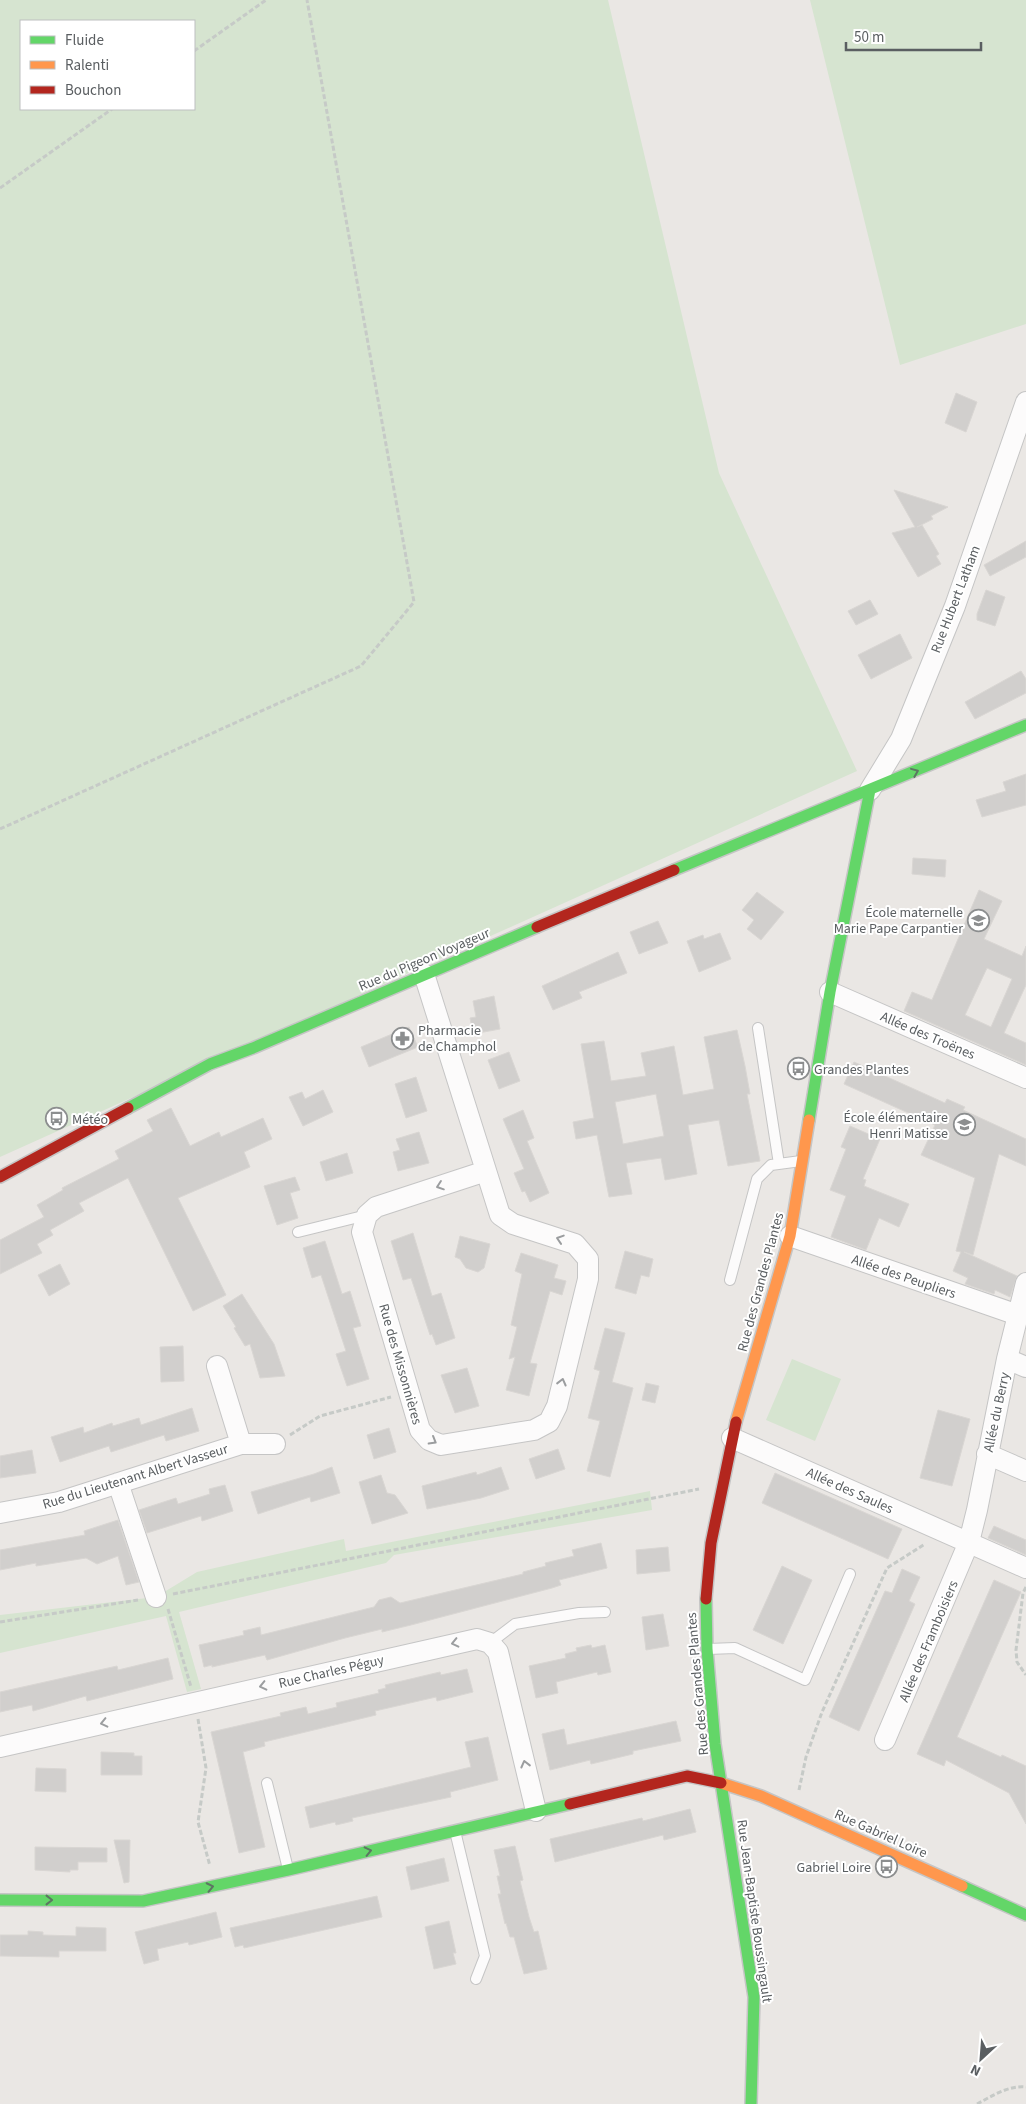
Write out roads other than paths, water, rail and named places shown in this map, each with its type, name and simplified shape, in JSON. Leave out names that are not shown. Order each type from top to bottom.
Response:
[{"type":"street","name":"Rue Hubert Latham","points":[[870,790],[901,739],[955,606],[1026,402]]},
{"type":"street","name":"Rue du Pigeon Voyageur","points":[[0,1177],[210,1064],[253,1048],[424,974],[1026,725]]},
{"type":"street","name":"Rue des Grandes Plantes","points":[[722,1783],[715,1744],[707,1649],[706,1601],[711,1543],[732,1438],[790,1236],[830,992],[870,790]]},
{"type":"street","name":"Rue des Missonnières","points":[[367,1215],[362,1232],[420,1430],[429,1440],[441,1445],[534,1430],[548,1422],[556,1406],[588,1279],[588,1259],[575,1244],[513,1224],[500,1215],[424,974]]},
{"type":"street","name":"Allée des Troënes","points":[[830,992],[1026,1078]]},
{"type":"street","points":[[367,1215],[376,1208],[486,1171]]},
{"type":"street","name":"Allée des Peupliers","points":[[790,1236],[1018,1315]]},
{"type":"street","name":"Allée du Berry","points":[[969,1542],[978,1510],[987,1454],[1007,1359],[1026,1283]]},
{"type":"street","points":[[1007,1359],[1026,1367]]},
{"type":"street","name":"Rue du Lieutenant Albert Vasseur","points":[[217,1366],[241,1444]]},
{"type":"street","name":"Allée des Saules","points":[[732,1438],[1026,1568]]},
{"type":"street","name":"Rue du Lieutenant Albert Vasseur","points":[[0,1513],[59,1502],[241,1444],[275,1444]]},
{"type":"street","points":[[987,1454],[1026,1471]]},
{"type":"street","points":[[118,1483],[160,1597]]},
{"type":"street","name":"Allée des Framboisiers","points":[[885,1740],[969,1542]]},
{"type":"street","name":"Rue Charles Péguy","points":[[0,1747],[195,1701],[477,1639],[490,1643]]},
{"type":"street","points":[[490,1643],[498,1652],[536,1811]]},
{"type":"street","points":[[0,1900],[143,1901],[288,1870],[687,1776],[722,1783]]},
{"type":"street","name":"Rue Gabriel Loire","points":[[722,1783],[761,1796],[1026,1914]]},
{"type":"street","name":"Rue Jean-Baptiste Boussingault","points":[[722,1783],[754,1998],[751,2104]]},
{"type":"lane","points":[[758,1028],[779,1164]]},
{"type":"lane","points":[[730,1280],[757,1179],[772,1165],[802,1160]]},
{"type":"lane","points":[[298,1232],[367,1215]]},
{"type":"lane","points":[[707,1649],[735,1648],[805,1680],[850,1574]]},
{"type":"lane","points":[[490,1643],[515,1624],[579,1613],[605,1612]]},
{"type":"lane","points":[[267,1783],[288,1870]]},
{"type":"lane","points":[[454,1830],[484,1956],[476,1979]]},
{"type":"place","name":"École maternelle Marie Pape Carpantier","points":[[979,920]]},
{"type":"place","name":"Pharmacie de Champhol","points":[[402,1038]]},
{"type":"place","name":"Grandes Plantes","points":[[798,1069]]},
{"type":"place","name":"Météo","points":[[56,1119]]},
{"type":"place","name":"École élémentaire Henri Matisse","points":[[964,1125]]},
{"type":"place","name":"Gabriel Loire","points":[[887,1867]]}]
